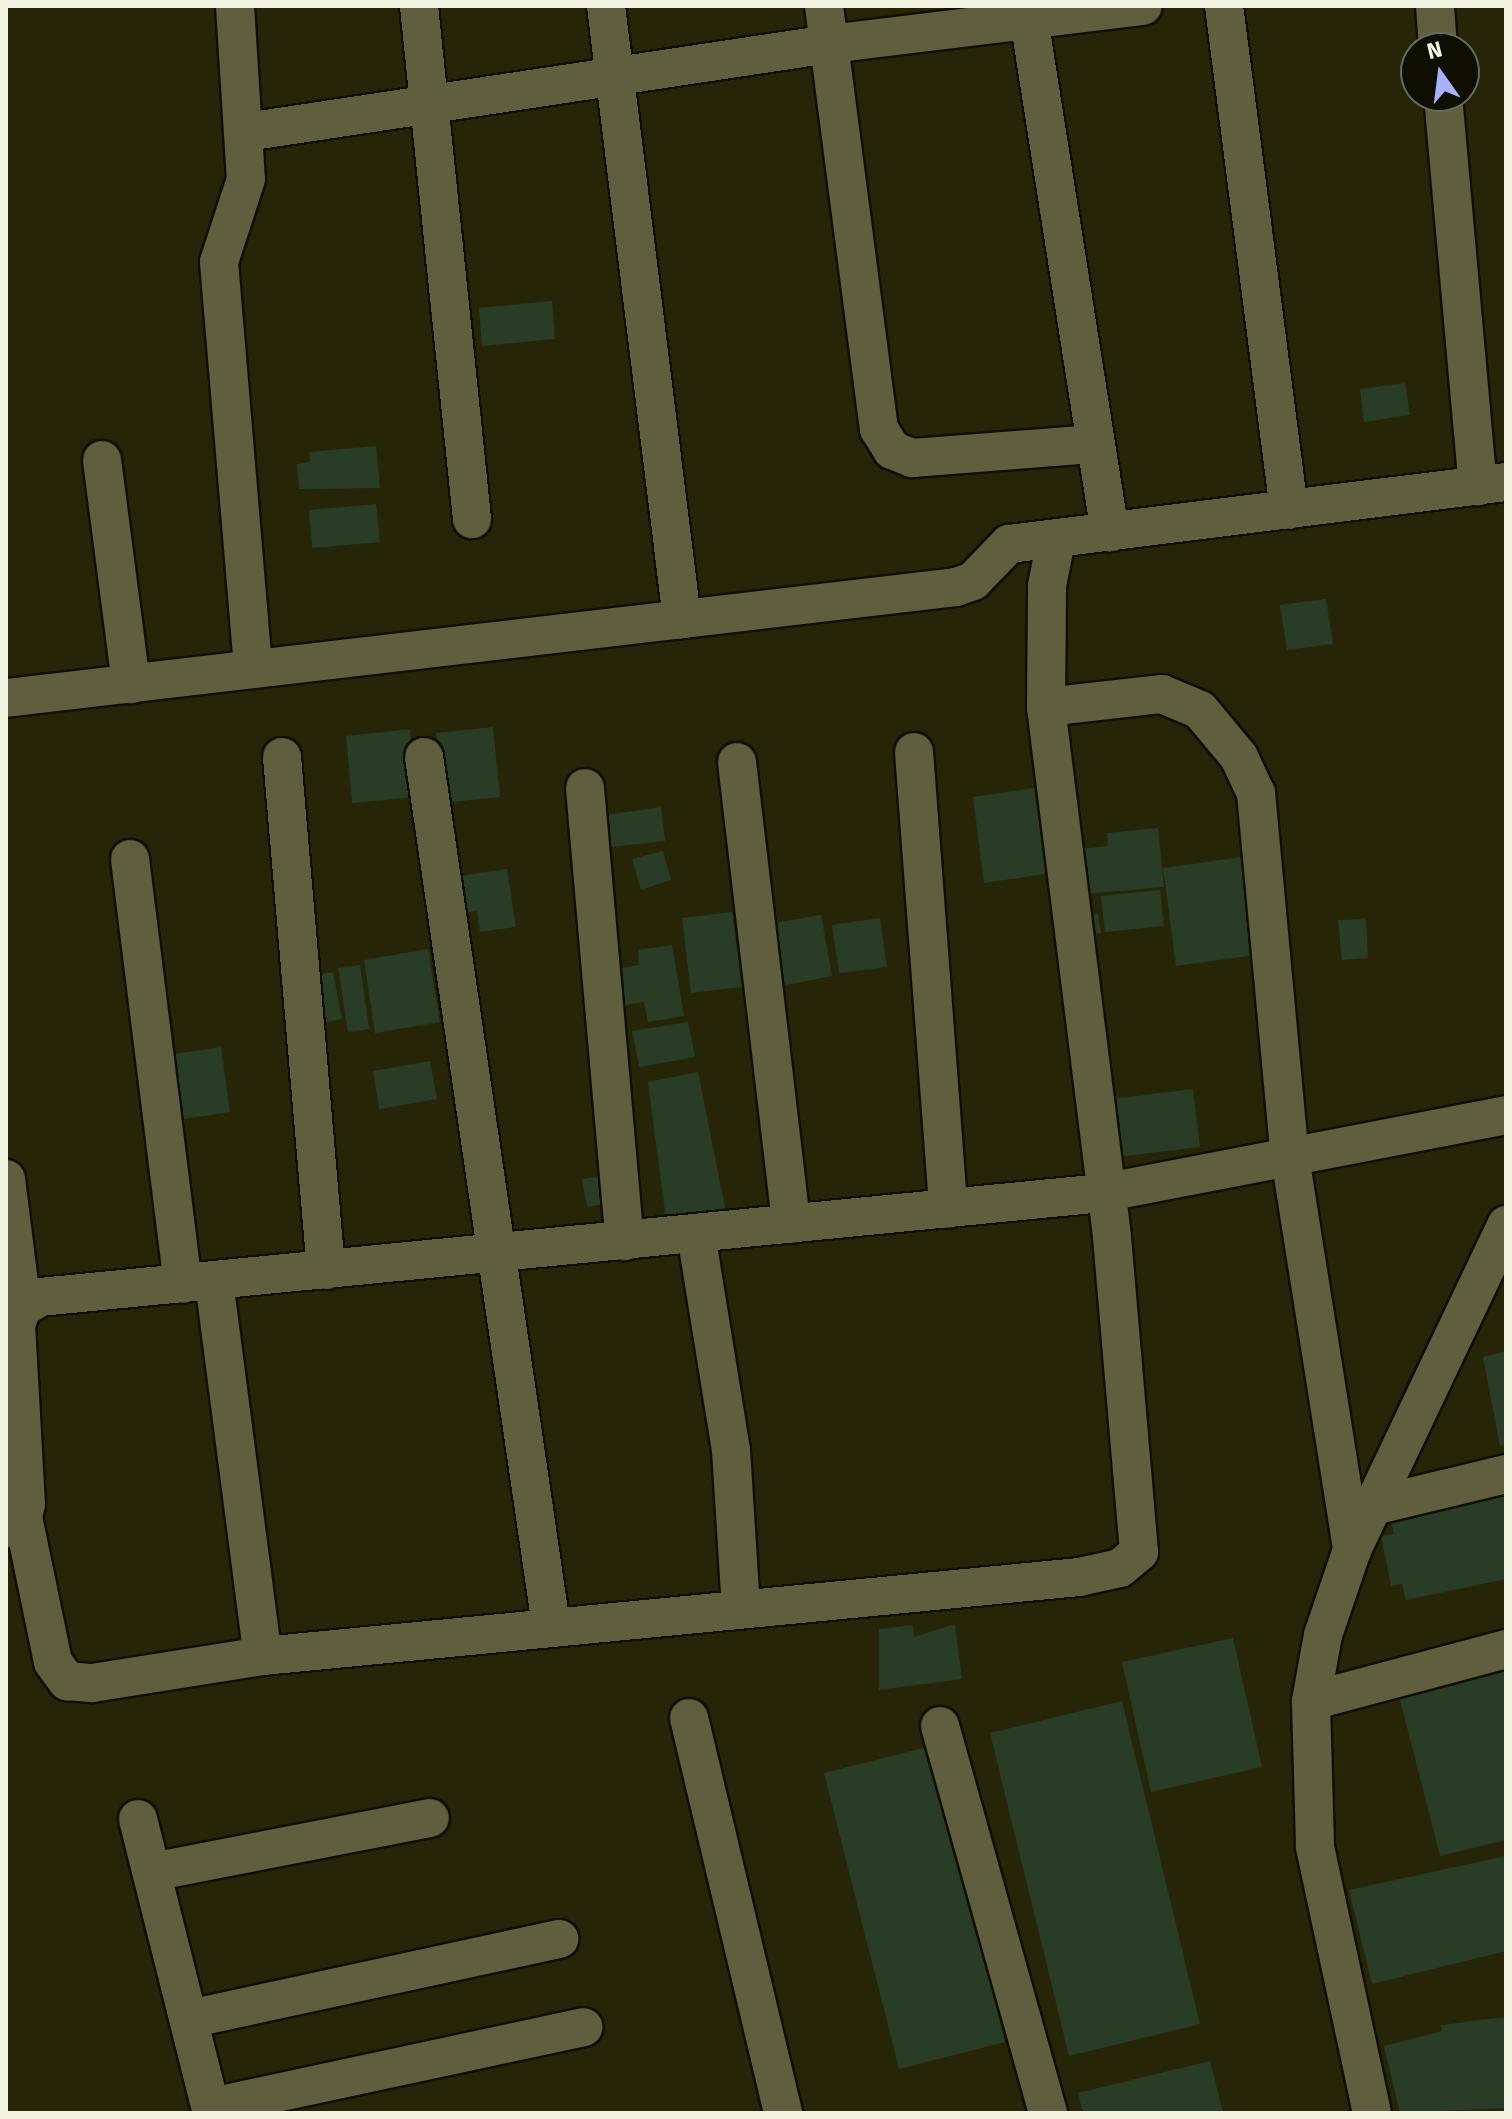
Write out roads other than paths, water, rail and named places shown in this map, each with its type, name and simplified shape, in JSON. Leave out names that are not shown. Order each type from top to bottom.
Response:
[{"type":"street","points":[[235,6],[246,132],[246,179],[219,262],[253,669]]},
{"type":"street","points":[[419,6],[472,519]]},
{"type":"street","points":[[606,6],[682,619]]},
{"type":"street","points":[[824,6],[879,429],[892,450],[912,458],[1095,444]]},
{"type":"street","points":[[246,132],[429,109],[1028,12],[1143,6]]},
{"type":"street","points":[[1224,6],[1289,510]]},
{"type":"street","points":[[1435,6],[1437,32]]},
{"type":"street","points":[[1028,12],[1110,533]]},
{"type":"street","points":[[6,698],[956,587],[982,573],[997,549],[1492,484],[1445,112]]},
{"type":"street","points":[[102,460],[131,684]]},
{"type":"street","points":[[6,1179],[22,1308],[16,1325],[15,1523],[53,1662],[67,1681],[92,1683],[263,1656],[551,1625],[1079,1577],[1120,1568],[1139,1552],[1137,1473],[1046,707],[1047,586],[1056,540]]},
{"type":"street","points":[[1046,707],[1162,694],[1200,710],[1239,757],[1263,828],[1290,1157],[1352,1550]]},
{"type":"street","points":[[914,752],[948,1209]]},
{"type":"street","points":[[282,757],[326,1270]]},
{"type":"street","points":[[424,757],[502,1253],[551,1625]]},
{"type":"street","points":[[737,762],[791,1224]]},
{"type":"street","points":[[585,788],[625,1241]]},
{"type":"street","points":[[130,859],[198,1283],[263,1656]]},
{"type":"street","points":[[22,1308],[40,1297],[1102,1193],[1506,1115]]},
{"type":"street","points":[[1372,2113],[1315,1846],[1311,1701],[1323,1635],[1352,1550],[1506,1225]]},
{"type":"street","points":[[696,1234],[727,1419],[741,1609]]},
{"type":"street","points":[[1373,1506],[1506,1474]]},
{"type":"street","points":[[1311,1701],[1506,1649]]},
{"type":"street","points":[[689,1718],[783,2113]]},
{"type":"street","points":[[940,1726],[1048,2113]]},
{"type":"street","points":[[152,1872],[430,1818]]},
{"type":"street","points":[[138,1819],[211,2110],[584,2027]]},
{"type":"street","points":[[189,2019],[559,1939]]}]
